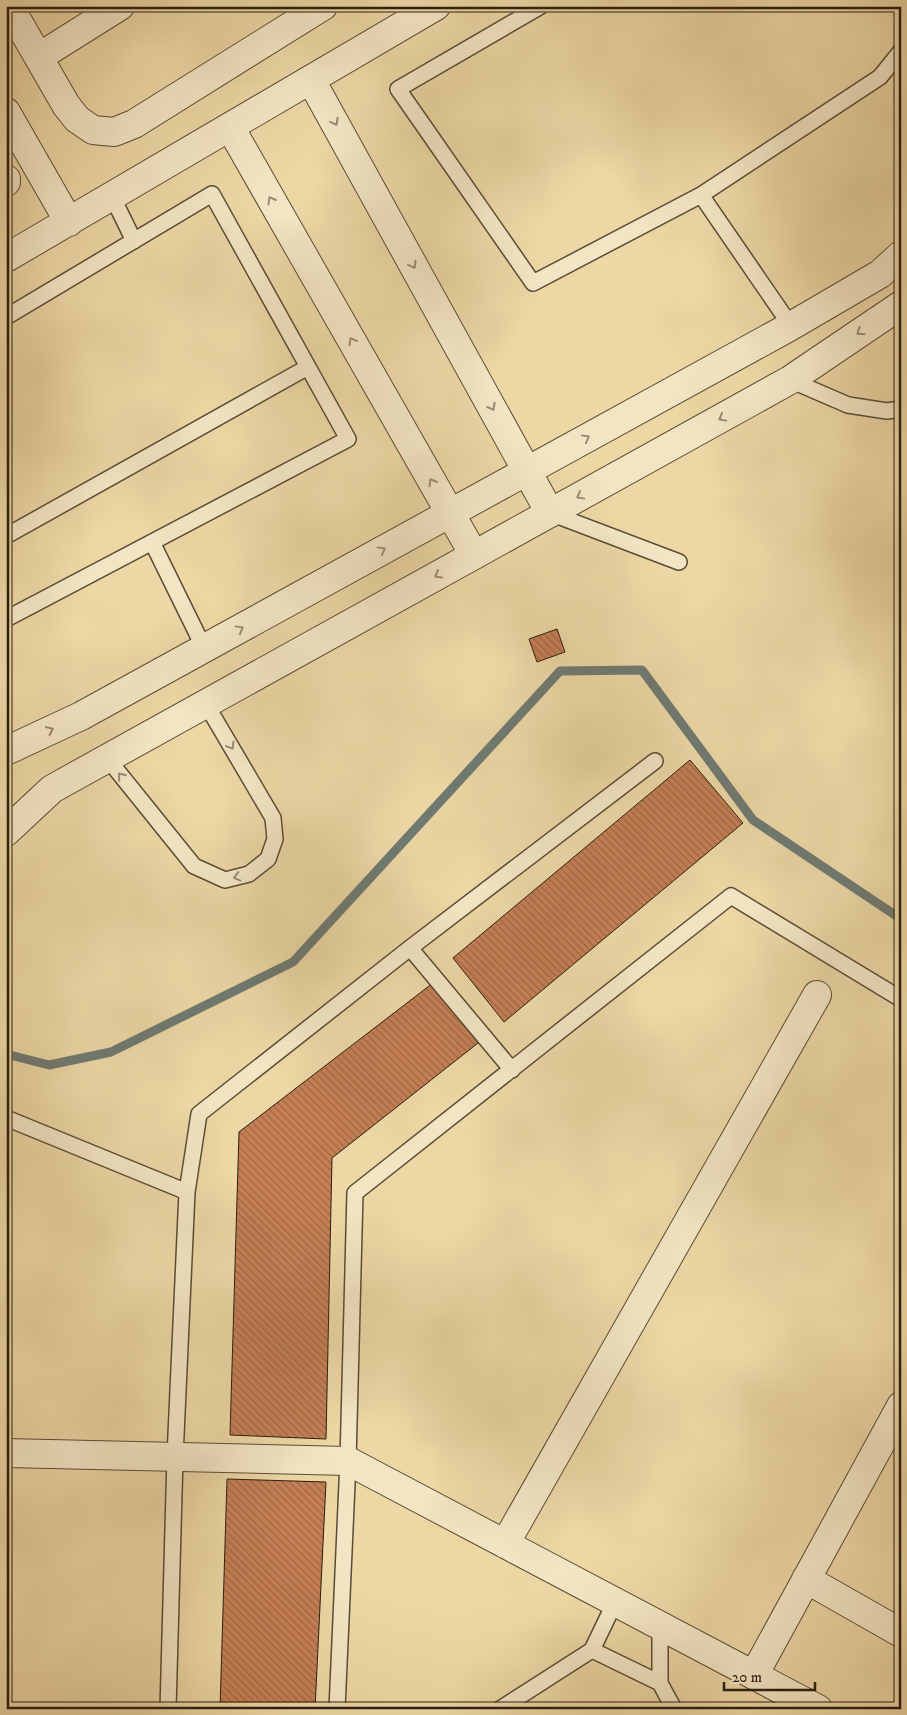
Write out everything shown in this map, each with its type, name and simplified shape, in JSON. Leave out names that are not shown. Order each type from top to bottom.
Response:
[{"type":"street","points":[[9,6],[66,105],[77,119],[93,130],[114,132],[134,124],[323,6]]},
{"type":"street","points":[[6,258],[436,6]]},
{"type":"street","points":[[39,57],[118,7]]},
{"type":"street","points":[[311,80],[550,513]]},
{"type":"street","points":[[6,112],[69,222]]},
{"type":"street","points":[[230,127],[474,555]]},
{"type":"street","points":[[6,751],[81,716],[791,326],[880,274],[901,255]]},
{"type":"street","points":[[6,832],[52,789],[790,380],[901,305]]},
{"type":"street","points":[[505,1544],[816,995]]},
{"type":"street","points":[[754,1675],[901,1406]]},
{"type":"street","points":[[6,1454],[348,1461],[818,1709]]},
{"type":"street","points":[[806,1579],[901,1633]]},
{"type":"lane","points":[[540,6],[514,13],[398,89],[533,283],[701,195],[880,77],[901,51]]},
{"type":"lane","points":[[6,318],[212,194],[348,440],[6,619]]},
{"type":"lane","points":[[701,195],[791,326]]},
{"type":"lane","points":[[112,196],[134,241]]},
{"type":"lane","points":[[6,536],[308,367]]},
{"type":"lane","points":[[790,380],[848,405],[887,411],[901,410]]},
{"type":"lane","points":[[550,513],[679,562]]},
{"type":"lane","points":[[152,542],[204,648]]},
{"type":"lane","points":[[107,758],[194,866],[225,880],[249,874],[268,859],[275,839],[273,818],[206,704]]},
{"type":"lane","points":[[168,1709],[175,1457],[187,1192],[199,1114],[410,948],[655,761]]},
{"type":"lane","points":[[337,1709],[348,1461],[355,1193],[731,896],[901,999]]},
{"type":"lane","points":[[410,948],[512,1070]]},
{"type":"lane","points":[[6,1118],[187,1192]]},
{"type":"lane","points":[[500,1709],[592,1650],[615,1602]]},
{"type":"lane","points":[[660,1626],[660,1683],[674,1709]]},
{"type":"lane","points":[[592,1650],[660,1683]]},
{"type":"building","points":[[557,629],[565,652],[537,662],[529,639]]},
{"type":"building","points":[[690,760],[743,823],[504,1022],[453,958]]},
{"type":"building","points":[[433,983],[478,1043],[332,1158],[326,1439],[230,1435],[239,1132]]},
{"type":"building","points":[[227,1479],[326,1482],[315,1709],[220,1709]]},
{"type":"waterway","points":[[6,1054],[49,1065],[111,1052],[293,962],[560,671],[642,670],[753,820],[901,919]]}]
